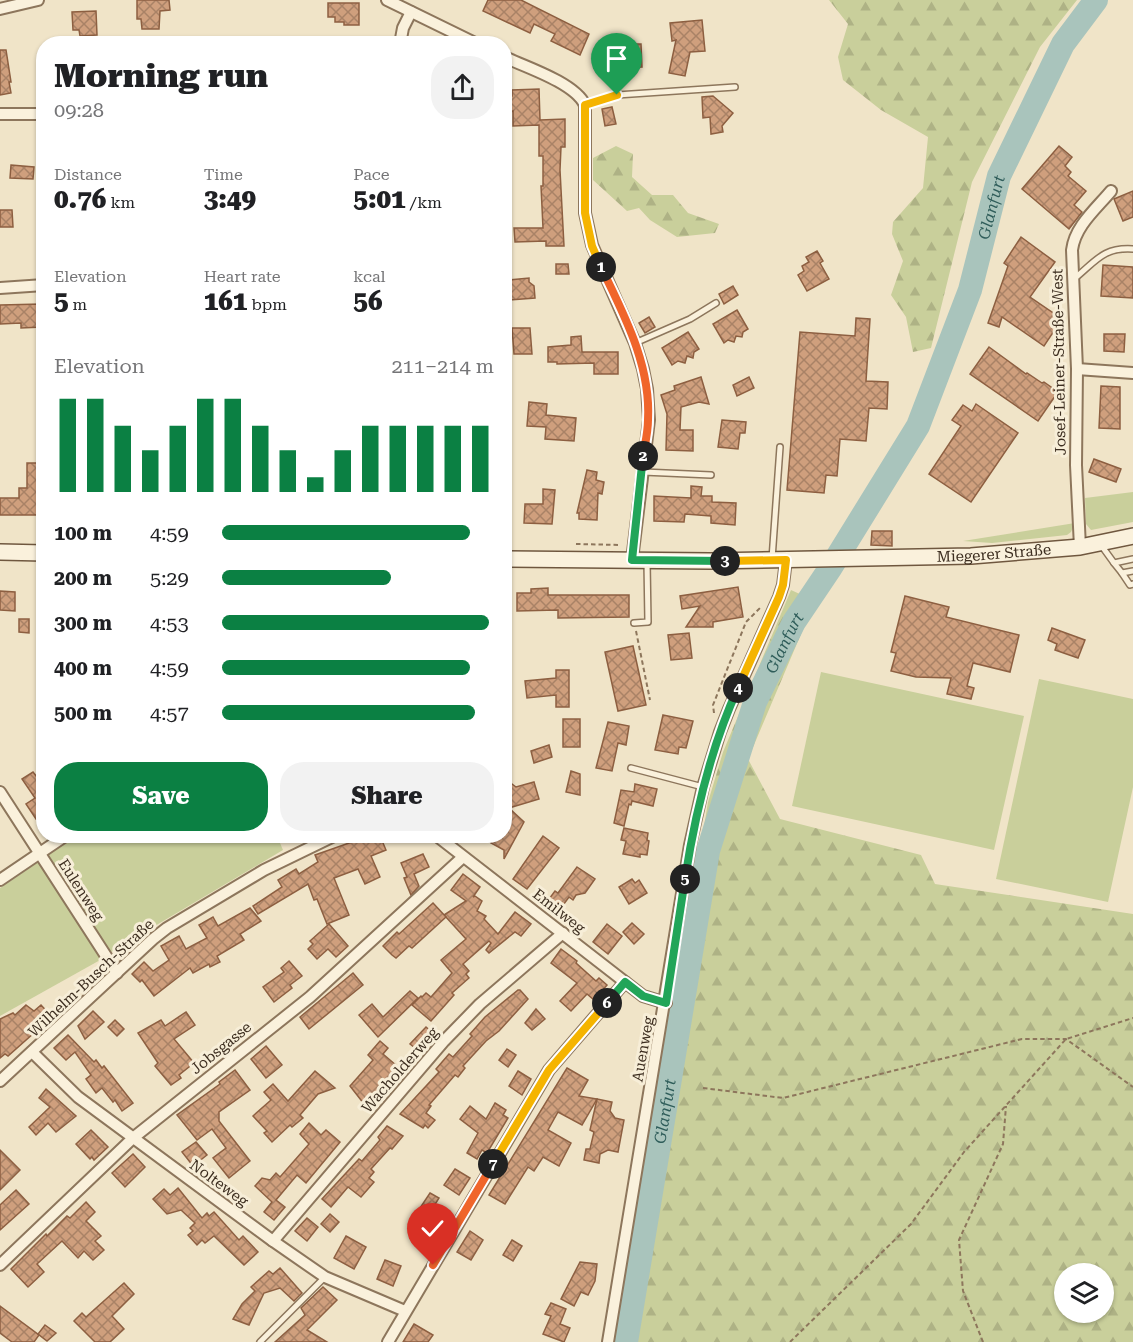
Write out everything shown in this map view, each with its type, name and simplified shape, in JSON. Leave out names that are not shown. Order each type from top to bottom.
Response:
[{"type":"main road","name":"Miegerer Straße","points":[[512,559],[647,561],[971,556],[1080,547],[1133,536]]},
{"type":"main road","points":[[0,552],[36,553]]},
{"type":"street","points":[[0,9],[38,0]]},
{"type":"street","points":[[387,0],[460,36]]},
{"type":"street","points":[[402,36],[411,12]]},
{"type":"street","points":[[512,61],[567,87],[582,98],[585,105],[585,213],[592,246],[635,343],[644,369],[648,399],[648,420],[632,560]]},
{"type":"street","points":[[0,114],[36,114]]},
{"type":"street","name":"Josef-Leiner-Straße-West","points":[[1080,547],[1072,250],[1073,240],[1078,230],[1111,191]]},
{"type":"street","points":[[0,288],[36,286]]},
{"type":"street","points":[[1077,369],[1133,373]]},
{"type":"street","name":"Auenweg","points":[[608,1342],[666,1003],[690,845],[703,787],[720,732],[783,585],[779,560]]},
{"type":"street","name":"Eulenweg","points":[[0,792],[117,973]]},
{"type":"street","points":[[0,880],[54,843]]},
{"type":"street","name":"Wilhelm-Busch-Straße","points":[[0,1081],[167,928],[264,870],[320,843]]},
{"type":"street","name":"Emilweg","points":[[446,843],[643,996],[666,1003]]},
{"type":"street","name":"Jobsgasse","points":[[0,1265],[133,1138],[310,997],[463,857]]},
{"type":"street","name":"Wacholderweg","points":[[273,1241],[444,1041],[480,1004],[563,933]]},
{"type":"street","points":[[388,1342],[549,1070],[625,982]]},
{"type":"street","name":"Nolteweg","points":[[32,1052],[78,1097],[273,1241],[326,1276],[405,1311]]},
{"type":"lane","points":[[585,105],[617,95],[735,87]]},
{"type":"lane","points":[[1073,280],[1108,251],[1117,248],[1133,249]]},
{"type":"lane","points":[[635,343],[690,319],[716,303]]},
{"type":"lane","points":[[779,560],[780,447]]},
{"type":"lane","points":[[641,471],[711,475]]},
{"type":"lane","points":[[1100,544],[1130,585],[1133,584]]},
{"type":"lane","points":[[1114,563],[1133,559]]},
{"type":"lane","points":[[634,623],[648,622],[647,561]]},
{"type":"lane","points":[[1122,573],[1133,571]]},
{"type":"lane","points":[[631,768],[703,787]]},
{"type":"lane","points":[[260,1342],[326,1276]]},
{"type":"path","points":[[720,732],[713,705],[746,622],[766,602]]},
{"type":"path","points":[[634,623],[650,700]]},
{"type":"path","points":[[703,1088],[783,1098],[1022,1039],[1066,1039],[1133,1018]]},
{"type":"path","points":[[1066,1039],[1133,1087]]},
{"type":"path","points":[[790,1342],[911,1224],[964,1152],[1066,1039]]},
{"type":"path","points":[[984,1342],[963,1291],[959,1240],[1003,1144],[1006,1105]]},
{"type":"green space","points":[[829,0],[1077,0],[1040,47],[972,182],[931,348],[913,352],[906,317],[891,295],[903,261],[892,234],[893,222],[923,188],[928,137],[881,110],[843,80],[838,57],[848,24]]},
{"type":"green space","points":[[616,146],[633,154],[632,177],[652,195],[673,195],[688,213],[719,224],[715,233],[677,237],[650,220],[639,208],[627,211],[593,180],[593,158]]},
{"type":"green space","points":[[1133,492],[1133,522],[1091,530],[1086,524],[1085,498]]},
{"type":"green space","points":[[1075,523],[1067,535],[992,543],[963,541]]},
{"type":"green space","points":[[791,590],[815,601],[748,759],[780,819],[921,855],[935,884],[1133,914],[1133,1342],[619,1342],[708,802],[723,752]]},
{"type":"green space","points":[[821,672],[1024,716],[994,850],[792,806]]},
{"type":"green space","points":[[1039,679],[1133,699],[1133,787],[1108,902],[996,879]]},
{"type":"green space","points":[[67,843],[280,843],[283,850],[111,952],[47,855]]},
{"type":"green space","points":[[40,861],[102,959],[0,1016],[0,888]]},
{"type":"building","points":[[137,0],[169,0],[170,10],[160,11],[159,29],[142,29],[141,19],[137,19]]},
{"type":"building","points":[[488,0],[521,0],[589,34],[580,55],[551,41],[555,34],[534,24],[530,33],[483,11]]},
{"type":"building","points":[[328,3],[359,3],[359,25],[344,25],[344,22],[335,22],[335,17],[328,17]]},
{"type":"building","points":[[96,11],[97,35],[80,36],[79,30],[73,30],[72,12]]},
{"type":"building","points":[[702,20],[705,51],[690,52],[685,76],[669,73],[676,40],[672,41],[670,23]]},
{"type":"building","points":[[606,44],[641,44],[642,67],[618,68],[617,57],[607,57]]},
{"type":"building","points":[[0,50],[6,50],[11,93],[0,95]]},
{"type":"building","points":[[539,89],[540,120],[565,119],[565,147],[561,147],[560,170],[564,246],[546,246],[546,241],[515,242],[514,228],[543,228],[541,186],[543,186],[543,156],[539,156],[539,125],[513,126],[512,90]]},
{"type":"building","points":[[713,96],[733,113],[722,126],[723,132],[711,134],[710,117],[703,118],[702,97]]},
{"type":"building","points":[[612,107],[616,124],[605,126],[602,109]]},
{"type":"building","points":[[1059,146],[1072,157],[1065,166],[1071,172],[1068,176],[1086,191],[1074,205],[1082,212],[1069,229],[1022,189]]},
{"type":"building","points":[[11,165],[34,167],[33,179],[10,178]]},
{"type":"building","points":[[1133,191],[1133,217],[1123,221],[1114,199]]},
{"type":"building","points":[[0,210],[12,210],[13,227],[0,227]]},
{"type":"building","points":[[1021,237],[1055,262],[1030,297],[1062,319],[1044,346],[1002,317],[999,327],[988,323],[1008,266],[1004,263]]},
{"type":"building","points":[[817,251],[823,261],[820,263],[829,279],[807,291],[798,275],[804,271],[802,266],[809,262],[806,257]]},
{"type":"building","points":[[556,264],[568,264],[569,274],[556,274]]},
{"type":"building","points":[[1103,265],[1133,267],[1133,298],[1101,296]]},
{"type":"building","points":[[529,278],[529,282],[534,286],[535,298],[512,300],[512,280]]},
{"type":"building","points":[[733,286],[738,295],[724,304],[719,294]]},
{"type":"building","points":[[36,304],[36,327],[21,328],[21,323],[0,324],[0,305]]},
{"type":"building","points":[[737,310],[748,329],[743,332],[742,337],[736,336],[734,342],[728,340],[724,343],[713,324]]},
{"type":"building","points":[[649,317],[655,327],[645,333],[639,323]]},
{"type":"building","points":[[856,318],[870,319],[866,381],[888,382],[887,409],[869,408],[866,441],[840,439],[837,476],[826,475],[824,493],[787,490],[800,332],[855,336]]},
{"type":"building","points":[[512,328],[530,328],[532,354],[514,354]]},
{"type":"building","points":[[688,332],[699,349],[694,352],[693,358],[687,356],[685,363],[678,361],[672,365],[662,348]]},
{"type":"building","points":[[1104,334],[1125,334],[1124,352],[1104,351]]},
{"type":"building","points":[[581,336],[582,352],[618,352],[618,374],[594,374],[594,363],[557,364],[557,362],[548,362],[548,347],[571,345],[571,337]]},
{"type":"building","points":[[989,347],[1026,374],[1044,382],[1058,392],[1038,421],[970,374]]},
{"type":"building","points":[[701,377],[709,404],[699,402],[681,407],[680,430],[693,430],[693,451],[666,450],[667,414],[661,395],[675,390],[674,386]]},
{"type":"building","points":[[749,377],[754,388],[737,396],[733,385]]},
{"type":"building","points":[[1101,386],[1120,387],[1120,429],[1099,428]]},
{"type":"building","points":[[529,402],[547,404],[546,415],[576,418],[574,441],[545,439],[546,427],[527,426]]},
{"type":"building","points":[[976,404],[1018,433],[971,502],[929,474],[961,426],[952,420],[963,405],[972,411]]},
{"type":"building","points":[[722,420],[746,422],[745,433],[740,433],[738,449],[718,447]]},
{"type":"building","points":[[1094,459],[1121,469],[1116,482],[1089,472]]},
{"type":"building","points":[[27,463],[36,463],[36,515],[0,515],[0,498],[19,498],[19,488],[27,488]]},
{"type":"building","points":[[587,470],[597,472],[596,480],[604,482],[602,494],[598,493],[597,520],[579,519],[579,513],[577,513]]},
{"type":"building","points":[[691,486],[702,487],[701,496],[712,496],[712,502],[736,503],[735,525],[711,523],[711,516],[685,514],[684,522],[654,521],[654,496],[691,498]]},
{"type":"building","points":[[543,489],[555,490],[552,524],[524,523],[525,504],[543,504]]},
{"type":"building","points":[[872,531],[892,531],[892,546],[871,545]]},
{"type":"building","points":[[738,587],[743,617],[713,622],[713,627],[686,627],[700,606],[682,609],[680,596]]},
{"type":"building","points":[[548,588],[548,595],[629,595],[629,617],[558,618],[558,610],[517,611],[517,593],[531,593],[531,589]]},
{"type":"building","points":[[0,591],[15,592],[15,611],[0,610]]},
{"type":"building","points":[[905,596],[949,607],[946,617],[1019,635],[1010,672],[973,663],[967,686],[974,688],[971,699],[947,694],[951,678],[916,677],[891,671],[896,653],[891,652]]},
{"type":"building","points":[[19,619],[29,619],[29,633],[19,632]]},
{"type":"building","points":[[1052,628],[1085,640],[1078,658],[1055,650],[1057,644],[1048,640]]},
{"type":"building","points":[[689,633],[692,658],[671,660],[668,635]]},
{"type":"building","points":[[633,646],[646,705],[618,711],[605,652]]},
{"type":"building","points":[[556,670],[569,670],[569,707],[556,707],[556,695],[527,698],[525,681],[556,678]]},
{"type":"building","points":[[663,715],[693,721],[686,748],[679,747],[678,754],[655,750]]},
{"type":"building","points":[[563,719],[580,719],[580,747],[563,747]]},
{"type":"building","points":[[608,722],[629,726],[626,745],[618,743],[612,771],[596,768]]},
{"type":"building","points":[[549,745],[552,757],[534,763],[531,751]]},
{"type":"building","points":[[571,771],[580,774],[580,795],[566,792]]},
{"type":"building","points":[[33,772],[36,776],[36,819],[26,804],[35,798],[22,779]]},
{"type":"building","points":[[534,782],[539,799],[512,807],[512,784],[516,787]]},
{"type":"building","points":[[635,784],[657,789],[653,806],[632,801],[631,805],[629,804],[624,826],[614,823],[621,790],[634,792]]},
{"type":"building","points":[[512,811],[524,822],[504,859],[504,850],[491,843],[512,843]]},
{"type":"building","points":[[624,828],[648,833],[647,855],[640,854],[640,857],[623,854],[626,841],[621,840]]},
{"type":"building","points":[[543,836],[559,848],[527,889],[513,879]]},
{"type":"building","points":[[349,843],[383,843],[386,850],[371,856],[380,877],[365,884],[358,869],[334,878],[349,915],[327,924],[308,884],[258,914],[253,906],[282,887],[278,880],[296,869],[299,874],[318,862],[315,855]]},
{"type":"building","points":[[423,854],[429,867],[414,874],[419,886],[411,895],[401,863]]},
{"type":"building","points":[[577,867],[595,879],[585,893],[576,895],[573,900],[569,897],[558,912],[546,903],[555,891],[558,893]]},
{"type":"building","points":[[463,874],[480,887],[473,897],[482,901],[477,911],[486,916],[484,919],[498,934],[515,912],[531,924],[521,936],[515,932],[489,953],[486,950],[491,943],[489,941],[463,964],[469,971],[466,974],[469,978],[452,993],[454,995],[431,1021],[412,1005],[426,993],[431,997],[452,973],[441,960],[466,939],[444,915],[466,901],[451,890]]},
{"type":"building","points":[[632,879],[635,883],[639,880],[647,893],[629,904],[619,887]]},
{"type":"building","points":[[433,903],[446,917],[412,948],[409,946],[396,958],[383,946]]},
{"type":"building","points":[[250,908],[261,921],[240,934],[244,940],[217,956],[220,962],[210,967],[209,964],[193,973],[190,968],[154,996],[142,980],[140,982],[132,974],[144,962],[153,971],[169,960],[161,946],[179,936],[186,949],[207,938],[199,925],[213,917],[218,926]]},
{"type":"building","points":[[632,923],[644,934],[634,944],[623,932]]},
{"type":"building","points":[[329,924],[348,946],[336,957],[328,949],[317,959],[308,949],[313,944],[310,941]]},
{"type":"building","points":[[607,924],[622,936],[608,954],[593,942]]},
{"type":"building","points":[[561,949],[577,961],[576,963],[596,981],[599,978],[607,985],[594,1000],[587,994],[571,1011],[560,1001],[577,983],[551,963]]},
{"type":"building","points":[[289,961],[302,976],[290,985],[292,988],[274,1002],[263,987],[284,972],[281,968]]},
{"type":"building","points":[[353,973],[363,985],[309,1029],[300,1017]]},
{"type":"building","points":[[518,990],[528,999],[463,1066],[465,1068],[458,1077],[455,1075],[429,1105],[431,1106],[426,1113],[435,1120],[428,1128],[425,1125],[423,1128],[400,1114],[439,1072],[436,1069],[449,1054],[453,1057],[485,1017]]},
{"type":"building","points":[[410,991],[418,998],[378,1037],[359,1015],[372,1004],[383,1017]]},
{"type":"building","points":[[26,1005],[34,1011],[41,1005],[52,1017],[8,1056],[5,1054],[0,1058],[0,1019],[13,1013],[15,1015]]},
{"type":"building","points":[[536,1009],[545,1019],[532,1030],[525,1023]]},
{"type":"building","points":[[93,1011],[104,1022],[85,1039],[78,1026]]},
{"type":"building","points":[[186,1012],[195,1025],[174,1039],[194,1063],[179,1075],[181,1078],[171,1085],[155,1066],[158,1063],[138,1033],[161,1020],[165,1026]]},
{"type":"building","points":[[115,1020],[124,1029],[117,1036],[108,1027]]},
{"type":"building","points":[[426,1027],[435,1035],[420,1052],[410,1044]]},
{"type":"building","points":[[68,1035],[94,1062],[96,1060],[102,1068],[104,1066],[133,1103],[122,1111],[115,1100],[113,1102],[102,1088],[96,1093],[86,1079],[91,1075],[75,1052],[66,1060],[54,1048]]},
{"type":"building","points":[[380,1041],[388,1048],[383,1054],[404,1072],[394,1084],[391,1081],[368,1109],[350,1086],[373,1060],[368,1055]]},
{"type":"building","points":[[266,1046],[282,1065],[266,1078],[251,1059]]},
{"type":"building","points":[[507,1049],[516,1055],[508,1067],[499,1060]]},
{"type":"building","points":[[567,1068],[588,1080],[579,1096],[597,1099],[582,1125],[558,1112],[548,1130],[571,1143],[559,1166],[543,1157],[534,1171],[528,1167],[505,1204],[489,1195]]},
{"type":"building","points":[[235,1070],[250,1090],[219,1112],[219,1121],[250,1161],[229,1178],[213,1158],[226,1148],[212,1129],[197,1140],[177,1115],[220,1084],[219,1082]]},
{"type":"building","points":[[315,1071],[335,1088],[318,1094],[300,1115],[303,1118],[292,1127],[290,1125],[272,1142],[264,1133],[267,1131],[253,1116],[271,1100],[264,1092],[273,1084],[288,1101]]},
{"type":"building","points":[[518,1071],[531,1079],[522,1095],[509,1086]]},
{"type":"building","points":[[46,1089],[76,1116],[56,1132],[48,1123],[36,1135],[29,1127],[50,1107],[39,1098]]},
{"type":"building","points":[[597,1099],[612,1102],[610,1111],[615,1118],[624,1120],[618,1152],[608,1150],[600,1154],[599,1163],[584,1160],[586,1149],[590,1149],[594,1132],[590,1130]]},
{"type":"building","points":[[495,1103],[506,1110],[503,1115],[508,1118],[487,1153],[482,1150],[477,1159],[467,1153],[478,1133],[460,1119],[470,1106],[486,1119]]},
{"type":"building","points":[[309,1123],[321,1135],[326,1130],[340,1142],[306,1183],[297,1175],[276,1200],[285,1207],[274,1220],[264,1212],[272,1202],[255,1186],[262,1178],[270,1180],[276,1173],[280,1177],[309,1144],[300,1134]]},
{"type":"building","points":[[387,1126],[403,1136],[371,1169],[374,1172],[369,1178],[374,1182],[361,1197],[348,1187],[331,1207],[322,1199],[359,1159],[362,1161],[380,1140],[378,1137]]},
{"type":"building","points":[[91,1130],[108,1147],[94,1160],[92,1157],[90,1159],[76,1144]]},
{"type":"building","points":[[196,1142],[207,1155],[193,1166],[182,1152]]},
{"type":"building","points":[[0,1150],[20,1170],[0,1190]]},
{"type":"building","points":[[133,1154],[145,1167],[125,1187],[112,1173]]},
{"type":"building","points":[[455,1169],[470,1178],[459,1195],[444,1185]]},
{"type":"building","points":[[178,1188],[202,1218],[207,1213],[209,1216],[214,1212],[239,1240],[243,1236],[258,1252],[244,1265],[214,1236],[205,1243],[202,1240],[197,1245],[188,1235],[193,1231],[190,1228],[195,1223],[181,1210],[167,1214],[153,1199],[164,1189],[170,1195]]},
{"type":"building","points":[[16,1190],[29,1204],[0,1230],[0,1205]]},
{"type":"building","points":[[430,1193],[439,1198],[429,1214],[420,1208]]},
{"type":"building","points":[[86,1202],[95,1212],[86,1221],[101,1236],[95,1241],[104,1250],[93,1260],[84,1251],[78,1258],[62,1241],[37,1264],[44,1272],[28,1287],[11,1269],[46,1234],[47,1236],[67,1216],[70,1218]]},
{"type":"building","points":[[434,1209],[441,1219],[436,1228],[439,1229],[430,1244],[418,1237]]},
{"type":"building","points":[[330,1214],[339,1222],[330,1232],[321,1224]]},
{"type":"building","points":[[307,1218],[318,1227],[307,1241],[295,1231]]},
{"type":"building","points":[[470,1231],[483,1240],[471,1260],[457,1252]]},
{"type":"building","points":[[346,1236],[366,1247],[354,1269],[334,1258]]},
{"type":"building","points":[[512,1240],[522,1246],[513,1261],[503,1255]]},
{"type":"building","points":[[385,1260],[401,1266],[393,1286],[377,1279]]},
{"type":"building","points":[[580,1262],[597,1264],[595,1281],[588,1295],[581,1292],[574,1306],[561,1299]]},
{"type":"building","points":[[280,1268],[302,1293],[294,1301],[280,1288],[264,1293],[249,1325],[233,1319],[242,1304],[255,1291],[251,1287],[269,1271],[273,1274]]},
{"type":"building","points":[[124,1283],[134,1294],[112,1316],[124,1329],[110,1342],[95,1342],[74,1321],[82,1313],[86,1317]]},
{"type":"building","points":[[323,1287],[337,1300],[307,1330],[327,1342],[275,1342],[305,1315],[301,1308]]},
{"type":"building","points":[[551,1303],[566,1309],[560,1324],[570,1328],[564,1342],[543,1334],[551,1316],[545,1314]]},
{"type":"building","points":[[0,1306],[39,1335],[34,1342],[12,1342],[0,1333]]},
{"type":"building","points":[[414,1324],[433,1335],[428,1342],[403,1342]]},
{"type":"building","points":[[45,1325],[56,1333],[47,1341],[38,1334]]},
{"type":"waterway","name":"Glanfurt","points":[[626,1342],[708,851],[755,702],[794,622],[831,567],[918,426],[970,290],[999,176],[1063,44],[1096,0]]},
{"type":"route","points":[[433,1265],[549,1070],[625,982],[643,996],[666,1003],[690,845],[703,787],[729,709],[783,585],[786,560],[632,560],[648,420],[647,389],[644,369],[625,317],[592,246],[585,213],[585,105],[617,95]]}]
